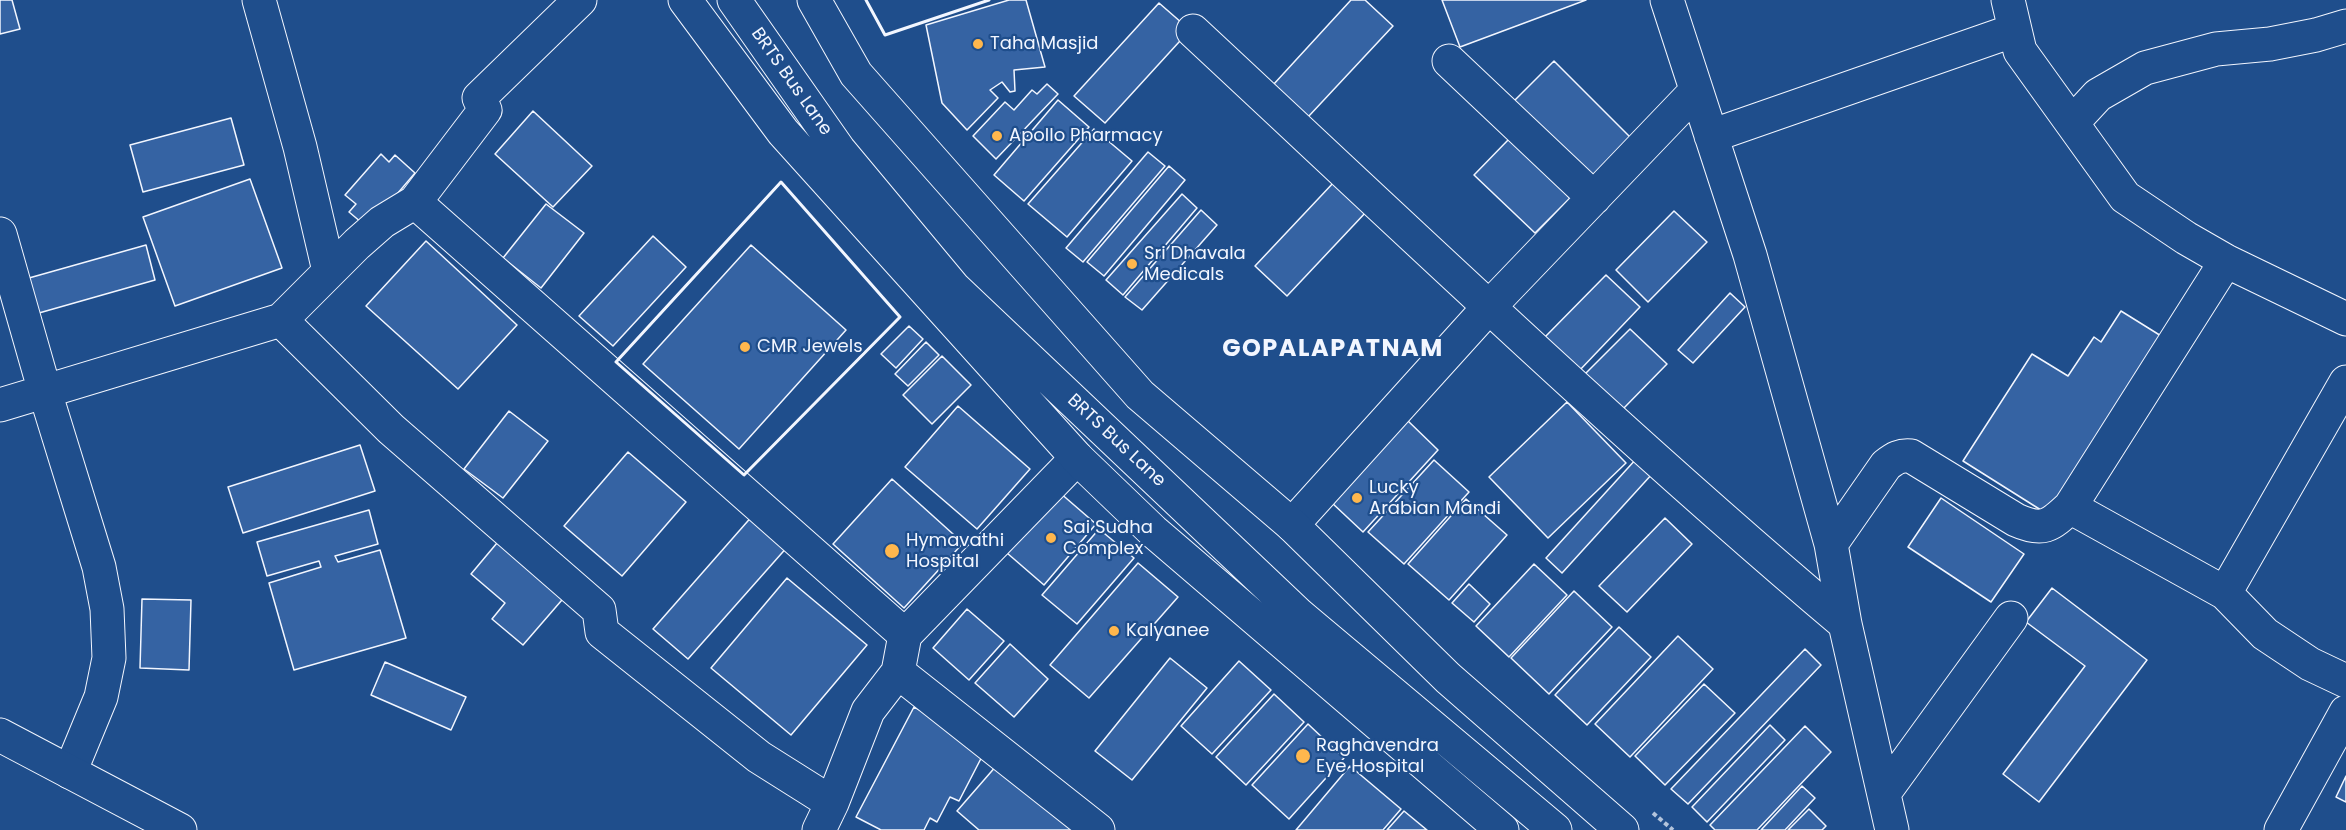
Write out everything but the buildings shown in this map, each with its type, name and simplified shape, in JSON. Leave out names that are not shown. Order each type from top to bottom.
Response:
[{"type":"street","points":[[259,0],[300,147],[329,271]]},
{"type":"street","points":[[0,405],[281,320],[382,222],[415,202],[485,110],[479,98],[580,0]]},
{"type":"street","points":[[685,0],[783,132],[1077,458],[1153,531],[1502,830]]},
{"type":"street","name":"BRTS Bus Lane","points":[[734,0],[839,150],[954,288],[1299,615],[1555,830]]},
{"type":"street","points":[[814,0],[856,74],[1140,395],[1292,525],[1448,678],[1622,830]]},
{"type":"street","points":[[1667,0],[1750,255],[1831,544],[1845,624],[1892,830]]},
{"type":"street","points":[[1711,136],[2014,9],[2020,51],[2125,197],[2186,238],[2226,261],[2345,316]]},
{"type":"street","points":[[2072,123],[2098,95],[2145,68],[2216,49],[2270,44],[2316,35],[2346,26]]},
{"type":"street","points":[[1193,31],[1489,307],[1738,534],[1845,624]]},
{"type":"street","points":[[1449,61],[1594,198]]},
{"type":"street","points":[[1292,525],[1489,307],[1696,91]]},
{"type":"street","points":[[415,202],[905,635]]},
{"type":"street","points":[[0,234],[45,392],[99,567],[107,609],[109,658],[101,696],[70,771]]},
{"type":"street","points":[[1831,544],[1886,465],[1902,455],[1911,456],[2028,526],[2047,526],[2053,523],[2070,507],[2226,261]]},
{"type":"street","points":[[281,320],[391,429],[599,610],[602,632],[759,757],[825,817],[868,711],[898,672],[905,635],[1077,458]]},
{"type":"street","points":[[2225,593],[2346,382]]},
{"type":"street","points":[[2070,507],[2225,593],[2265,634],[2310,664],[2346,681]]},
{"type":"street","points":[[1884,793],[2010,618]]},
{"type":"street","points":[[898,672],[1098,830]]},
{"type":"street","points":[[2281,830],[2346,712]]},
{"type":"street","points":[[0,735],[180,830]]},
{"type":"wall","points":[[866,0],[885,35],[989,0]]},
{"type":"wall","points":[[781,182],[900,317],[744,475],[616,362],[781,182]]},
{"type":"place","name":"Taha Masjid","points":[[978,44]]},
{"type":"place","name":"Apollo Pharmacy","points":[[997,136]]},
{"type":"place","name":"Sri Dhavala Medicals","points":[[1132,264]]},
{"type":"place","name":"CMR Jewels","points":[[745,347]]},
{"type":"place","name":"Lucky Arabian Mandi","points":[[1357,498]]},
{"type":"place","name":"Sai Sudha Complex","points":[[1051,538]]},
{"type":"place","name":"Hymavathi Hospital","points":[[892,551]]},
{"type":"place","name":"Kalyanee","points":[[1114,631]]},
{"type":"place","name":"Raghavendra Eye Hospital","points":[[1303,756]]},
{"type":"district","name":"GOPALAPATNAM","points":[[1333,350]]}]
